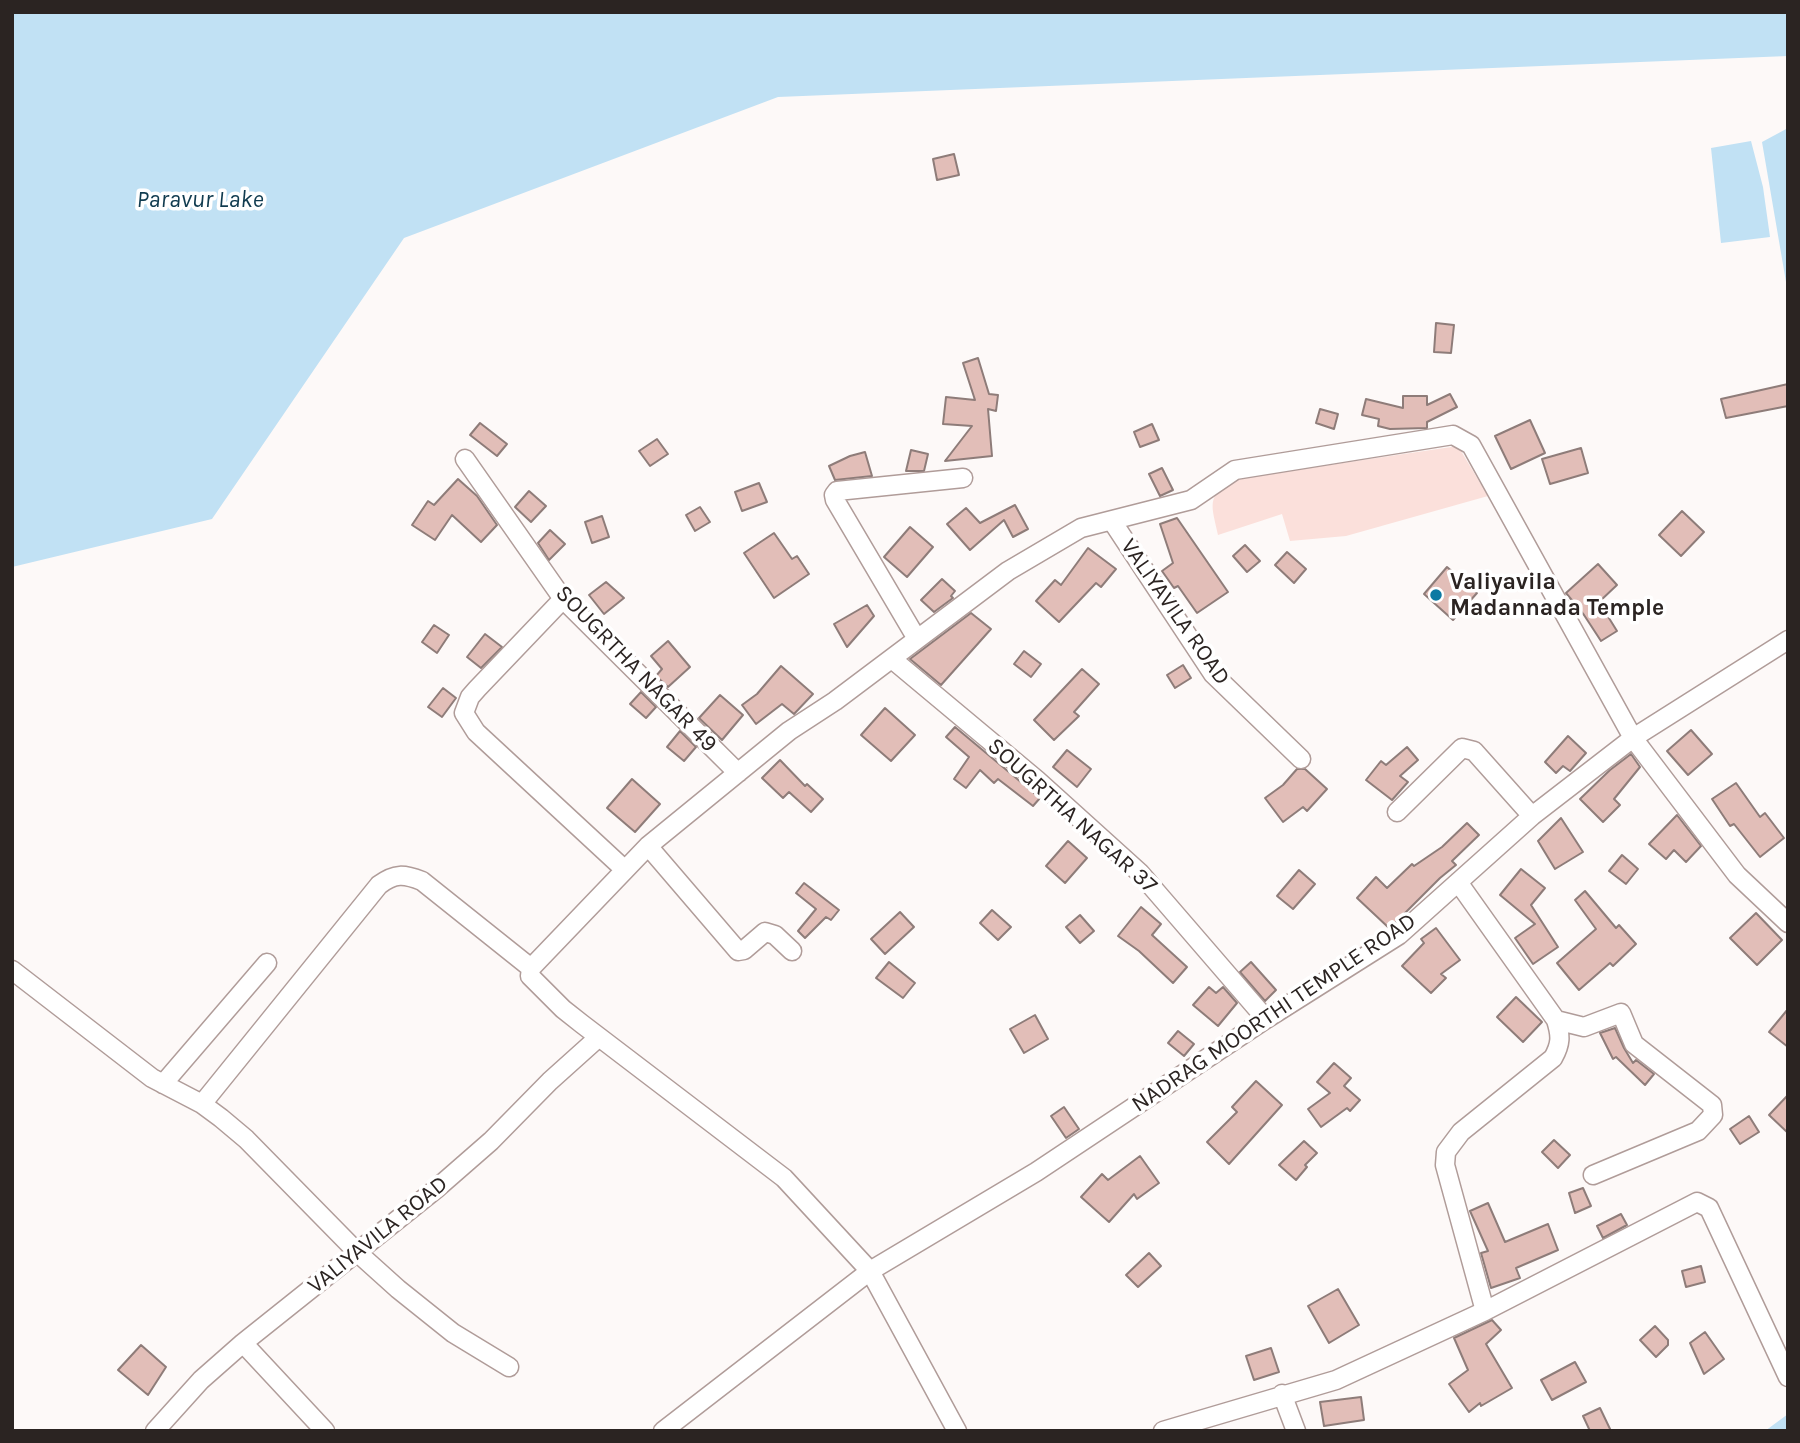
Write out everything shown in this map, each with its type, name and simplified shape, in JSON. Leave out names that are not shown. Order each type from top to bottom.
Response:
[{"type":"street","points":[[957,1431],[870,1271],[783,1178],[563,1009],[530,976],[531,968],[648,846],[789,731],[835,701],[1008,571],[1082,528],[1191,500],[1235,470],[1452,435],[1471,445],[1633,738],[1737,875],[1788,923]]},
{"type":"street","name":"SOUGRTHA NAGAR 49","points":[[465,459],[564,599],[738,773]]},
{"type":"street","points":[[917,639],[834,495],[837,491],[963,478]]},
{"type":"street","name":"VALIYAVILA ROAD","points":[[1112,521],[1213,674],[1301,759]]},
{"type":"street","points":[[564,599],[477,689],[470,697],[464,713],[476,732],[624,869]]},
{"type":"street","name":"NADRAG MOORTHI TEMPLE ROAD","points":[[663,1431],[870,1271],[1035,1172],[1266,1019],[1399,935],[1532,816],[1633,738],[1786,644]]},
{"type":"street","name":"SOUGRTHA NAGAR 37","points":[[892,659],[1037,780],[1140,873],[1266,1019]]},
{"type":"street","points":[[1397,812],[1462,748],[1468,748],[1474,751],[1532,816]]},
{"type":"street","points":[[648,846],[738,951],[744,950],[765,932],[775,934],[792,951]]},
{"type":"street","points":[[202,1104],[379,885],[391,876],[404,874],[422,881],[531,968]]},
{"type":"street","points":[[1458,882],[1556,1020],[1561,1033],[1560,1046],[1553,1058],[1461,1132],[1446,1152],[1446,1166],[1485,1311]]},
{"type":"street","points":[[163,1084],[267,963]]},
{"type":"street","points":[[12,970],[152,1078],[202,1104],[246,1139],[358,1252],[438,1321],[509,1367]]},
{"type":"street","points":[[1556,1020],[1584,1027],[1621,1013],[1634,1044],[1712,1105],[1713,1115],[1698,1130],[1593,1175]]},
{"type":"street","name":"VALIYAVILA ROAD","points":[[155,1431],[201,1380],[491,1141],[599,1037]]},
{"type":"street","points":[[1163,1431],[1336,1380],[1485,1311],[1697,1202],[1709,1208],[1787,1377]]},
{"type":"street","points":[[243,1343],[325,1431]]},
{"type":"street","points":[[1282,1394],[1296,1431]]},
{"type":"shaded area","points":[[1458,446],[1488,496],[1346,536],[1290,541],[1282,514],[1218,535],[1213,503],[1218,491],[1234,479]]},
{"type":"water","name":"Paravur Lake","points":[[12,12],[1788,12],[1788,56],[778,97],[404,238],[212,519],[12,567]]},
{"type":"water","points":[[1788,128],[1788,282],[1786,282],[1762,142]]},
{"type":"water","points":[[1751,141],[1763,187],[1770,237],[1721,243],[1711,148]]},
{"type":"water","points":[[1788,1414],[1788,1431],[1765,1431]]},
{"type":"building","points":[[954,154],[959,175],[937,180],[933,159]]},
{"type":"building","points":[[1436,323],[1454,325],[1451,353],[1434,352]]},
{"type":"building","points":[[978,358],[989,394],[998,395],[996,411],[988,409],[992,456],[945,461],[972,426],[943,424],[946,397],[975,400],[963,363]]},
{"type":"building","points":[[1788,384],[1788,406],[1726,418],[1721,399]]},
{"type":"building","points":[[1450,394],[1457,407],[1427,422],[1427,428],[1390,429],[1378,426],[1379,419],[1362,415],[1366,399],[1403,408],[1403,396],[1427,396],[1427,405]]},
{"type":"building","points":[[1320,409],[1338,414],[1334,429],[1316,423]]},
{"type":"building","points":[[1530,420],[1545,453],[1511,469],[1495,436]]},
{"type":"building","points":[[480,423],[507,444],[497,456],[470,435]]},
{"type":"building","points":[[1152,424],[1159,440],[1140,447],[1134,432]]},
{"type":"building","points":[[657,439],[668,454],[650,466],[639,451]]},
{"type":"building","points":[[1581,448],[1588,473],[1550,484],[1542,459]]},
{"type":"building","points":[[911,450],[928,454],[924,471],[906,471]]},
{"type":"building","points":[[865,452],[872,476],[835,480],[829,466]]},
{"type":"building","points":[[1162,468],[1173,490],[1160,496],[1149,474]]},
{"type":"building","points":[[458,479],[477,496],[497,525],[481,542],[452,515],[435,540],[412,525],[428,501],[434,505]]},
{"type":"building","points":[[759,483],[767,502],[742,511],[735,492]]},
{"type":"building","points":[[529,491],[546,506],[531,522],[515,507]]},
{"type":"building","points":[[1015,505],[1028,529],[1013,537],[1004,520],[970,550],[947,524],[966,508],[980,523]]},
{"type":"building","points":[[700,507],[710,522],[695,531],[686,515]]},
{"type":"building","points":[[1682,511],[1704,532],[1681,556],[1659,535]]},
{"type":"building","points":[[602,516],[609,537],[592,543],[585,522]]},
{"type":"building","points":[[1177,518],[1228,592],[1197,613],[1178,586],[1174,588],[1162,571],[1173,563],[1160,524]]},
{"type":"building","points":[[910,527],[933,547],[907,577],[884,557]]},
{"type":"building","points":[[550,530],[565,544],[549,560],[538,543]]},
{"type":"building","points":[[774,533],[792,559],[797,556],[809,574],[774,598],[744,553]]},
{"type":"building","points":[[1245,545],[1260,561],[1247,572],[1233,556]]},
{"type":"building","points":[[1088,548],[1116,569],[1101,587],[1096,583],[1059,622],[1036,601],[1055,580],[1061,585]]},
{"type":"building","points":[[1287,552],[1306,569],[1294,583],[1275,565]]},
{"type":"building","points":[[1598,564],[1617,585],[1599,602],[1617,631],[1601,641],[1566,593]]},
{"type":"building","points":[[1447,567],[1477,593],[1453,620],[1424,594]]},
{"type":"building","points":[[942,579],[955,591],[951,596],[953,598],[934,612],[921,600]]},
{"type":"building","points":[[606,582],[624,598],[604,614],[589,595]]},
{"type":"building","points":[[867,605],[874,616],[847,647],[834,624]]},
{"type":"building","points":[[971,613],[991,629],[941,685],[910,659]]},
{"type":"building","points":[[434,625],[449,635],[437,653],[422,642]]},
{"type":"building","points":[[485,634],[502,647],[481,668],[467,657]]},
{"type":"building","points":[[668,641],[690,667],[668,687],[656,676],[662,669],[651,656]]},
{"type":"building","points":[[1024,651],[1041,664],[1031,677],[1014,664]]},
{"type":"building","points":[[1183,665],[1191,678],[1175,688],[1167,675]]},
{"type":"building","points":[[781,666],[813,694],[794,714],[782,704],[756,724],[742,705],[757,694]]},
{"type":"building","points":[[1082,669],[1099,684],[1074,712],[1079,716],[1054,740],[1034,720]]},
{"type":"building","points":[[443,688],[456,698],[442,717],[428,707]]},
{"type":"building","points":[[641,692],[656,707],[646,718],[630,704]]},
{"type":"building","points":[[720,695],[743,715],[722,740],[699,718]]},
{"type":"building","points":[[885,708],[915,735],[891,761],[861,735]]},
{"type":"building","points":[[955,727],[1040,798],[1033,806],[998,779],[994,783],[980,770],[966,788],[954,779],[969,757],[946,737]]},
{"type":"building","points":[[1691,730],[1712,754],[1688,775],[1667,751]]},
{"type":"building","points":[[680,731],[696,747],[684,761],[667,747]]},
{"type":"building","points":[[1568,736],[1586,753],[1570,771],[1563,766],[1556,773],[1545,762]]},
{"type":"building","points":[[1407,747],[1418,760],[1400,776],[1408,782],[1392,800],[1366,780],[1381,761],[1386,765]]},
{"type":"building","points":[[1067,750],[1091,769],[1077,787],[1053,767]]},
{"type":"building","points":[[1631,754],[1640,767],[1614,799],[1620,805],[1603,822],[1580,799]]},
{"type":"building","points":[[780,760],[805,786],[807,784],[823,799],[811,812],[789,792],[783,798],[762,778]]},
{"type":"building","points":[[1297,769],[1305,769],[1327,789],[1307,811],[1303,807],[1283,822],[1265,798],[1283,785]]},
{"type":"building","points":[[632,779],[660,804],[635,832],[607,808]]},
{"type":"building","points":[[1736,783],[1760,817],[1765,813],[1784,838],[1760,857],[1734,824],[1730,826],[1712,799]]},
{"type":"building","points":[[1677,815],[1701,846],[1686,862],[1674,850],[1666,859],[1649,844]]},
{"type":"building","points":[[1561,818],[1583,852],[1555,869],[1538,841]]},
{"type":"building","points":[[1467,823],[1479,835],[1452,861],[1456,865],[1392,926],[1389,928],[1357,898],[1376,877],[1387,888],[1412,864],[1414,866],[1442,847]]},
{"type":"building","points":[[1068,841],[1087,858],[1065,883],[1046,866]]},
{"type":"building","points":[[1622,855],[1638,869],[1626,884],[1609,871]]},
{"type":"building","points":[[1521,869],[1545,888],[1531,905],[1558,947],[1533,964],[1515,938],[1535,924],[1500,895]]},
{"type":"building","points":[[1299,870],[1315,884],[1293,909],[1277,896]]},
{"type":"building","points":[[804,883],[839,910],[831,920],[826,917],[805,938],[798,931],[816,909],[796,893]]},
{"type":"building","points":[[1585,891],[1616,928],[1619,925],[1636,944],[1613,966],[1610,963],[1579,990],[1557,963],[1596,929],[1575,900]]},
{"type":"building","points":[[1141,907],[1161,924],[1152,935],[1187,967],[1173,983],[1139,951],[1118,936]]},
{"type":"building","points":[[992,910],[1011,927],[998,940],[980,923]]},
{"type":"building","points":[[900,912],[914,927],[885,954],[871,939]]},
{"type":"building","points":[[1756,913],[1782,940],[1757,965],[1730,938]]},
{"type":"building","points":[[1080,915],[1094,931],[1080,943],[1066,927]]},
{"type":"building","points":[[1436,928],[1460,960],[1441,974],[1446,978],[1431,993],[1402,966],[1424,943],[1421,939]]},
{"type":"building","points":[[889,962],[915,983],[903,998],[876,978]]},
{"type":"building","points":[[1251,962],[1276,990],[1265,1001],[1240,972]]},
{"type":"building","points":[[1209,987],[1216,993],[1223,987],[1237,1003],[1218,1026],[1193,1005]]},
{"type":"building","points":[[1516,997],[1542,1022],[1523,1042],[1497,1017]]},
{"type":"building","points":[[1788,1009],[1788,1047],[1769,1032]]},
{"type":"building","points":[[1035,1015],[1048,1039],[1024,1053],[1010,1029]]},
{"type":"building","points":[[1615,1028],[1633,1063],[1636,1060],[1654,1074],[1645,1085],[1616,1057],[1613,1059],[1600,1033]]},
{"type":"building","points":[[1178,1031],[1194,1044],[1184,1056],[1168,1043]]},
{"type":"building","points":[[1334,1063],[1351,1078],[1344,1086],[1360,1100],[1350,1111],[1347,1108],[1321,1127],[1308,1109],[1330,1093],[1317,1082]]},
{"type":"building","points":[[1256,1081],[1282,1105],[1229,1164],[1207,1142],[1237,1112],[1232,1107]]},
{"type":"building","points":[[1788,1095],[1788,1133],[1769,1115]]},
{"type":"building","points":[[1064,1107],[1079,1129],[1066,1138],[1051,1116]]},
{"type":"building","points":[[1749,1116],[1759,1132],[1740,1144],[1730,1129]]},
{"type":"building","points":[[1554,1140],[1570,1155],[1558,1168],[1542,1152]]},
{"type":"building","points":[[1304,1141],[1317,1153],[1305,1165],[1307,1167],[1296,1180],[1279,1165]]},
{"type":"building","points":[[1140,1156],[1159,1183],[1137,1199],[1134,1194],[1109,1222],[1081,1197],[1102,1174],[1108,1180]]},
{"type":"building","points":[[1583,1188],[1591,1206],[1575,1213],[1569,1193]]},
{"type":"building","points":[[1488,1203],[1505,1242],[1548,1224],[1558,1250],[1516,1268],[1520,1278],[1491,1288],[1481,1253],[1488,1251],[1470,1211]]},
{"type":"building","points":[[1621,1214],[1627,1225],[1603,1238],[1597,1226]]},
{"type":"building","points":[[1149,1253],[1161,1266],[1138,1287],[1126,1275]]},
{"type":"building","points":[[1701,1266],[1705,1282],[1686,1287],[1682,1271]]},
{"type":"building","points":[[1338,1289],[1359,1325],[1329,1343],[1308,1306]]},
{"type":"building","points":[[1492,1320],[1501,1330],[1486,1344],[1512,1388],[1481,1406],[1480,1403],[1469,1412],[1449,1384],[1468,1370],[1454,1338]]},
{"type":"building","points":[[1655,1326],[1668,1340],[1668,1345],[1656,1357],[1640,1340]]},
{"type":"building","points":[[1705,1332],[1724,1359],[1704,1374],[1690,1343]]},
{"type":"building","points":[[141,1345],[166,1367],[148,1395],[118,1370]]},
{"type":"building","points":[[1271,1348],[1279,1372],[1254,1380],[1246,1356]]},
{"type":"building","points":[[1575,1362],[1586,1382],[1552,1400],[1541,1380]]},
{"type":"building","points":[[1361,1397],[1364,1420],[1324,1426],[1320,1402]]},
{"type":"building","points":[[1600,1408],[1611,1431],[1590,1431],[1583,1416]]},
{"type":"place","name":"Valiyavila Madannada Temple","points":[[1436,595]]}]
